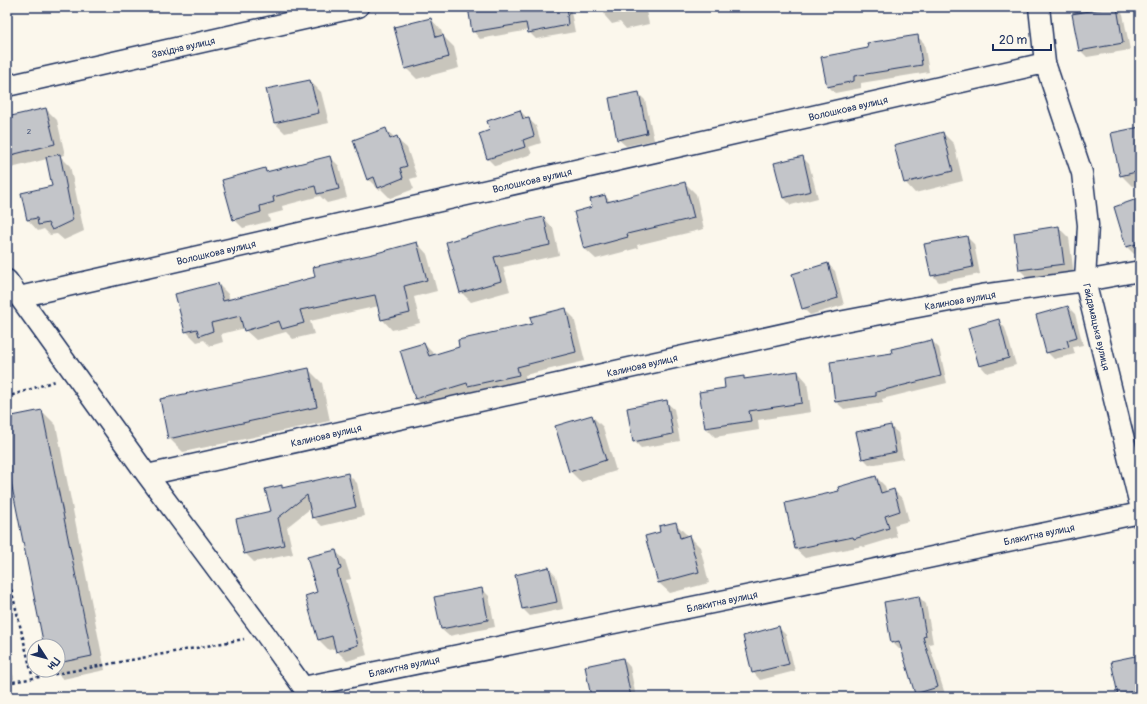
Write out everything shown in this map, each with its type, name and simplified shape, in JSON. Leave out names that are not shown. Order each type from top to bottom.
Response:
[{"type":"street","name":"Західна вулиця","points":[[7,86],[358,7]]},
{"type":"street","name":"Гайдамацька вулиця","points":[[1039,7],[1045,63],[1082,172],[1088,225],[1086,281],[1140,505]]},
{"type":"street","name":"Волошкова вулиця","points":[[19,297],[1045,63]]},
{"type":"street","name":"Калинова вулиця","points":[[147,475],[823,325],[981,295],[1086,281],[1140,271]]},
{"type":"street","points":[[7,280],[147,475],[266,635],[305,692]]},
{"type":"street","name":"Блакитна вулиця","points":[[305,692],[1140,513]]},
{"type":"path","points":[[7,400],[13,395],[75,375]]},
{"type":"path","points":[[7,572],[26,649]]},
{"type":"path","points":[[66,672],[266,635]]},
{"type":"path","points":[[7,683],[33,678]]},
{"type":"building","points":[[468,7],[567,7],[568,25],[528,33],[526,23],[472,32]]},
{"type":"building","points":[[1117,7],[1123,43],[1079,51],[1072,14]]},
{"type":"building","points":[[431,18],[436,37],[443,35],[449,57],[405,69],[394,27]]},
{"type":"building","points":[[918,35],[922,65],[854,76],[854,81],[827,87],[821,57],[868,48],[867,43]]},
{"type":"building","points":[[310,80],[319,113],[274,123],[266,89]]},
{"type":"building","points":[[639,92],[647,133],[617,140],[609,98]]},
{"type":"building","points":[[46,108],[55,144],[7,156],[7,117]]},
{"type":"building","points":[[520,110],[523,119],[529,118],[534,136],[523,140],[525,147],[487,159],[479,134],[490,130],[487,121]]},
{"type":"building","points":[[1140,127],[1140,171],[1120,176],[1111,133]]},
{"type":"building","points":[[386,128],[390,139],[397,136],[407,166],[400,168],[403,178],[378,188],[374,177],[367,180],[353,140]]},
{"type":"building","points":[[943,132],[953,171],[904,183],[894,145]]},
{"type":"building","points":[[60,154],[73,220],[52,230],[48,223],[38,225],[37,218],[27,220],[21,193],[52,186],[46,157]]},
{"type":"building","points":[[330,156],[339,189],[317,194],[315,186],[273,197],[274,202],[260,206],[261,212],[233,220],[222,180],[265,168],[266,172]]},
{"type":"building","points":[[803,156],[811,191],[783,198],[774,163]]},
{"type":"building","points":[[685,182],[694,218],[627,234],[628,237],[584,249],[574,212],[592,207],[590,199],[605,195],[607,202]]},
{"type":"building","points":[[1140,198],[1140,243],[1126,247],[1114,207]]},
{"type":"building","points":[[544,217],[550,245],[494,257],[501,281],[460,293],[446,242],[503,226]]},
{"type":"building","points":[[1059,226],[1064,264],[1019,270],[1014,233]]},
{"type":"building","points":[[967,236],[973,267],[931,276],[924,244]]},
{"type":"building","points":[[417,242],[427,280],[404,286],[410,313],[381,320],[375,295],[300,310],[304,323],[282,329],[279,321],[244,331],[240,316],[211,323],[213,331],[199,336],[197,329],[185,332],[175,294],[218,283],[223,301],[315,277],[313,267],[373,254]]},
{"type":"building","points":[[828,263],[838,298],[802,309],[792,274]]},
{"type":"building","points":[[1068,306],[1077,337],[1067,340],[1069,347],[1046,353],[1036,315]]},
{"type":"building","points":[[566,308],[576,352],[517,367],[519,375],[468,386],[467,383],[415,399],[400,350],[424,343],[429,356],[459,347],[458,340],[532,324],[530,317]]},
{"type":"building","points":[[999,319],[1009,358],[979,366],[968,328]]},
{"type":"building","points":[[932,340],[941,376],[876,392],[876,396],[835,402],[830,362],[892,353],[891,349]]},
{"type":"building","points":[[309,368],[317,407],[168,439],[160,399]]},
{"type":"building","points":[[798,371],[802,403],[749,411],[751,421],[705,428],[699,392],[725,388],[724,379],[744,376],[744,379]]},
{"type":"building","points":[[667,400],[673,434],[633,442],[627,408]]},
{"type":"building","points":[[42,410],[92,656],[66,661],[66,638],[42,638],[7,462],[7,417]]},
{"type":"building","points":[[592,415],[606,460],[569,472],[555,426]]},
{"type":"building","points":[[891,425],[896,452],[862,459],[856,432]]},
{"type":"building","points":[[348,473],[356,507],[312,518],[307,495],[278,518],[284,545],[244,554],[236,519],[271,511],[265,489],[282,485],[282,488]]},
{"type":"building","points":[[876,476],[881,493],[894,489],[900,511],[885,516],[889,528],[854,539],[853,537],[795,549],[785,503],[839,491],[838,487]]},
{"type":"building","points":[[676,522],[680,538],[689,535],[699,572],[658,583],[645,536],[660,532],[659,526]]},
{"type":"building","points":[[336,550],[341,569],[337,571],[358,645],[336,652],[332,636],[318,640],[305,596],[317,592],[307,557]]},
{"type":"building","points":[[549,567],[557,602],[522,609],[515,575]]},
{"type":"building","points":[[482,588],[488,620],[441,629],[434,597]]},
{"type":"building","points":[[919,596],[926,636],[923,637],[938,687],[915,694],[899,641],[891,643],[884,602]]},
{"type":"building","points":[[779,626],[789,664],[752,673],[743,636]]},
{"type":"building","points":[[1140,655],[1140,690],[1118,695],[1111,661]]},
{"type":"building","points":[[623,658],[631,697],[591,697],[585,666]]}]
